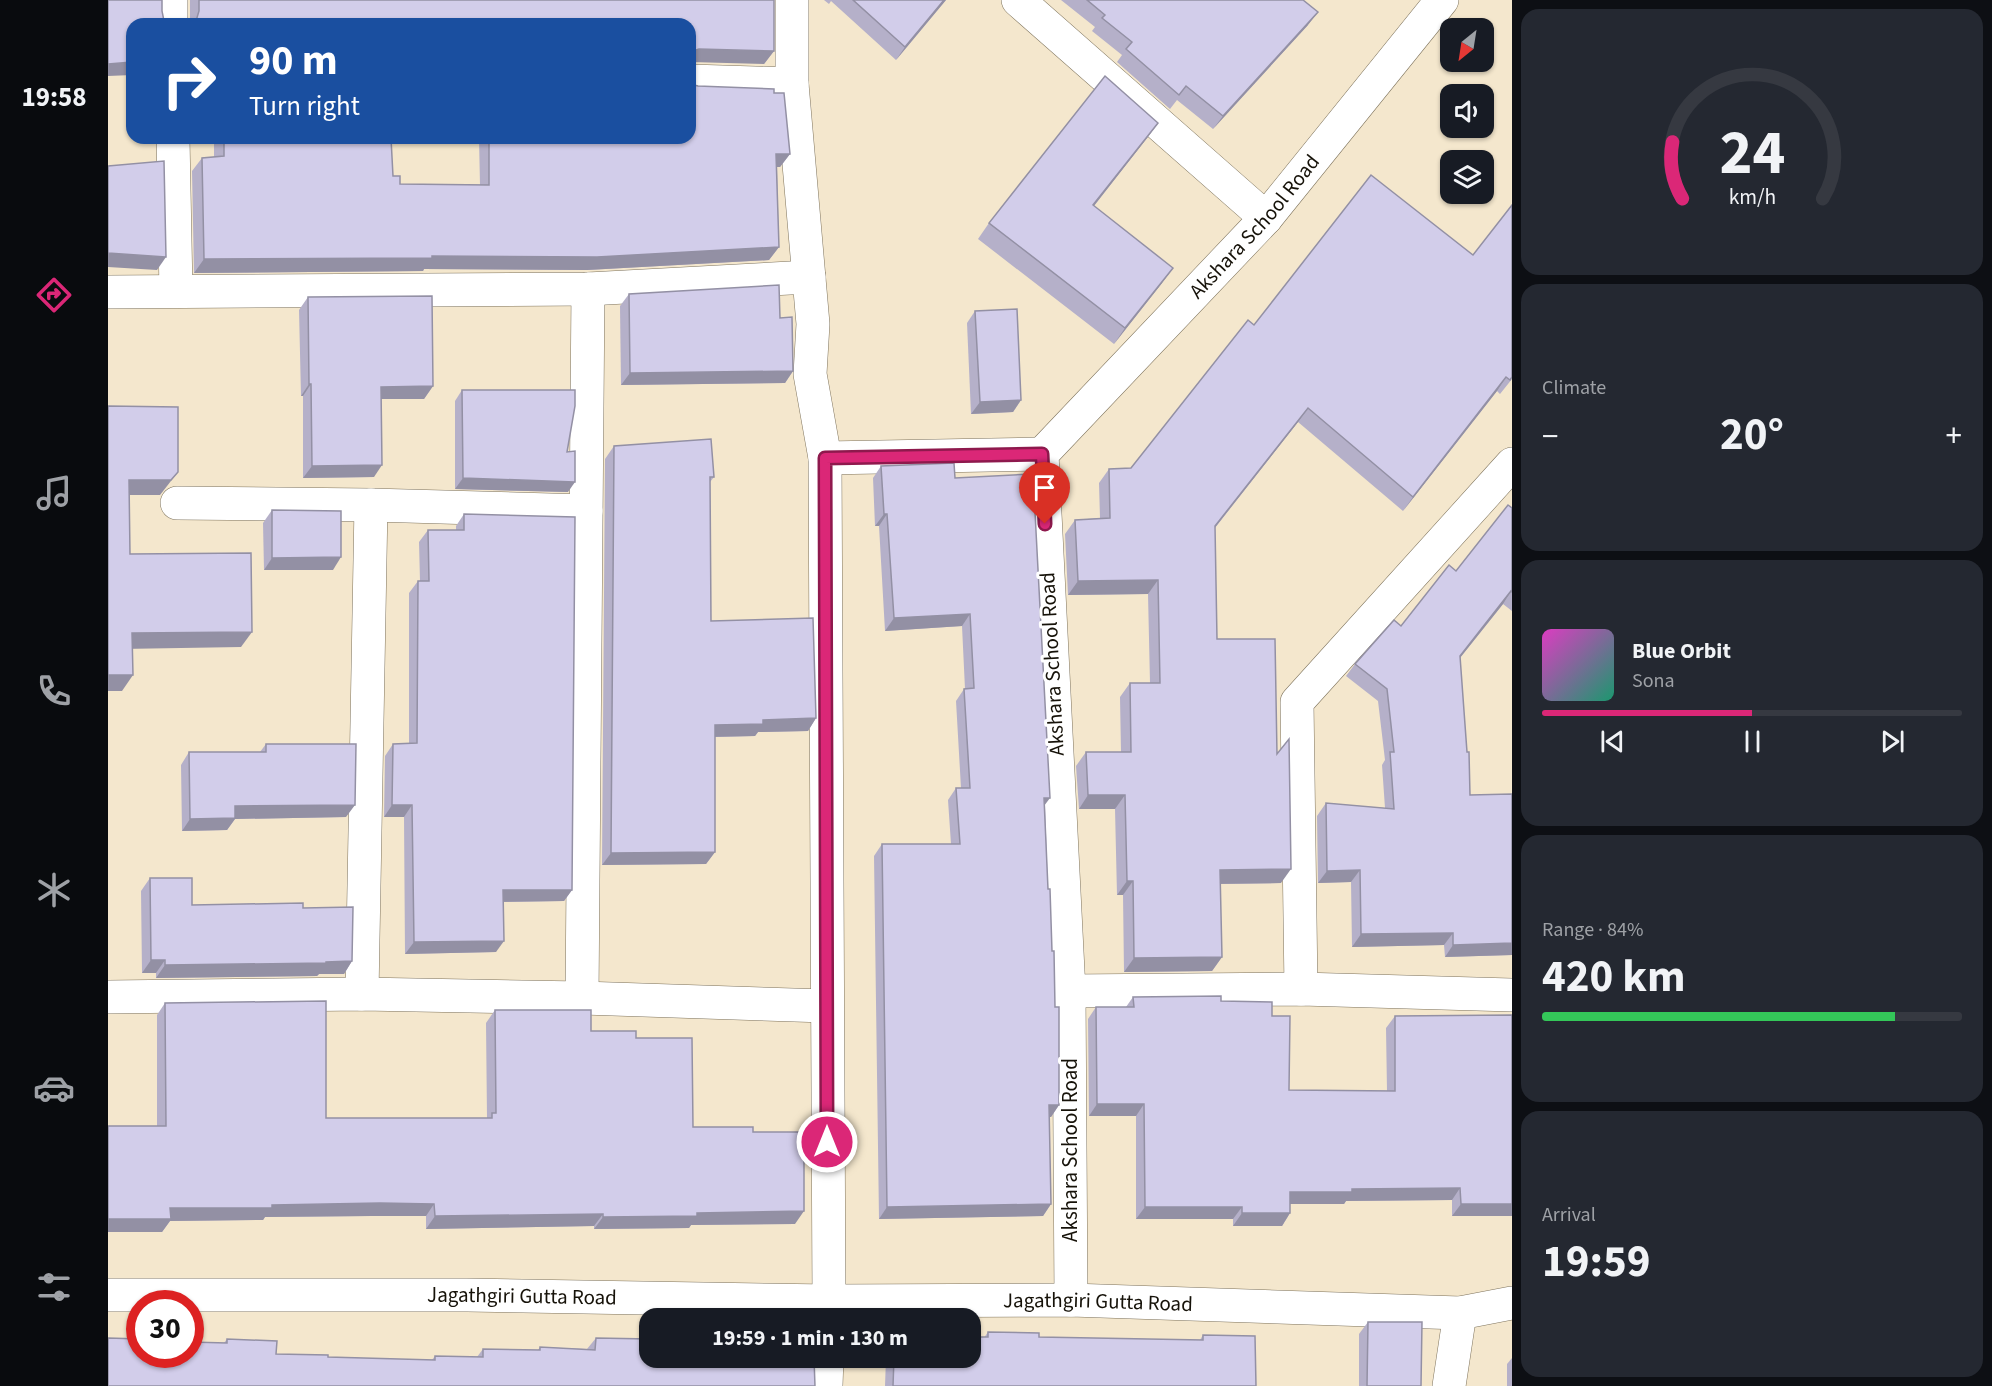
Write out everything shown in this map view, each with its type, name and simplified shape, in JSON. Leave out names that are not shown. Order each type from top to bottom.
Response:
[{"type":"street","points":[[171,0],[171,18]]},
{"type":"street","points":[[792,0],[792,84],[813,324],[810,374],[825,458],[828,1308]]},
{"type":"street","points":[[1018,0],[1266,218]]},
{"type":"street","name":"Akshara School Road","points":[[1071,1300],[1069,991],[1042,454],[1266,218],[1434,3]]},
{"type":"street","points":[[696,81],[792,84]]},
{"type":"street","points":[[173,144],[176,291]]},
{"type":"street","points":[[108,292],[588,289],[809,277]]},
{"type":"street","points":[[582,998],[588,289]]},
{"type":"street","points":[[825,458],[1042,454]]},
{"type":"street","points":[[1301,989],[1298,702],[1512,464]]},
{"type":"street","points":[[177,503],[586,511]]},
{"type":"street","points":[[362,994],[371,505]]},
{"type":"street","points":[[1069,991],[1301,989],[1512,995]]},
{"type":"street","points":[[108,997],[362,994],[826,1006]]},
{"type":"street","name":"Jagathgiri Gutta Road","points":[[108,1295],[467,1295],[780,1308]]},
{"type":"street","name":"Jagathgiri Gutta Road","points":[[877,1308],[1071,1300],[1460,1313],[1512,1303]]},
{"type":"street","points":[[1449,1386],[1460,1313]]},
{"type":"street","points":[[826,1386],[827,1368]]},
{"type":"building","points":[[108,0],[162,0],[163,18],[126,18],[126,62],[108,64]]},
{"type":"building","points":[[199,0],[774,0],[774,51],[696,50],[696,18],[197,18]]},
{"type":"building","points":[[853,0],[944,0],[905,47]]},
{"type":"building","points":[[1087,0],[1303,0],[1318,12],[1223,116],[1186,86],[1179,95],[1126,49],[1132,42],[1102,18],[1105,15]]},
{"type":"building","points":[[1105,76],[1158,123],[1093,205],[1173,268],[1125,328],[989,223]]},
{"type":"building","points":[[696,86],[774,89],[774,93],[784,93],[790,154],[776,154],[779,247],[597,257],[432,256],[432,258],[204,259],[202,158],[224,156],[224,144],[391,144],[393,176],[400,176],[400,184],[489,185],[489,144],[696,144]]},
{"type":"building","points":[[164,161],[166,257],[108,253],[108,166]]},
{"type":"building","points":[[1371,175],[1473,255],[1512,205],[1512,377],[1510,380],[1506,377],[1413,497],[1308,408],[1215,526],[1217,639],[1275,639],[1277,754],[1289,739],[1291,869],[1220,870],[1222,957],[1134,958],[1133,881],[1127,881],[1125,795],[1088,795],[1086,752],[1131,752],[1130,683],[1160,683],[1158,580],[1078,581],[1075,520],[1110,518],[1109,469],[1131,468],[1248,320],[1254,325]]},
{"type":"building","points":[[779,285],[780,318],[792,317],[793,371],[630,373],[629,294]]},
{"type":"building","points":[[432,296],[433,386],[381,387],[382,465],[312,466],[308,297]]},
{"type":"building","points":[[1017,309],[1021,400],[980,402],[975,311]]},
{"type":"building","points":[[462,390],[575,390],[575,406],[567,452],[575,451],[575,482],[463,478]]},
{"type":"building","points":[[108,406],[178,407],[178,472],[171,480],[129,480],[130,554],[251,553],[252,632],[132,633],[133,675],[108,675]]},
{"type":"building","points":[[711,439],[714,477],[710,477],[711,621],[813,618],[816,718],[763,720],[763,724],[715,725],[715,852],[611,853],[614,446]]},
{"type":"building","points":[[954,463],[955,478],[1033,474],[1050,798],[1044,798],[1048,889],[1050,889],[1052,951],[1054,951],[1055,1007],[1059,1007],[1059,1105],[1049,1105],[1051,1204],[887,1207],[882,844],[960,844],[956,788],[970,788],[964,689],[974,688],[970,614],[894,618],[887,514],[884,514],[881,466]]},
{"type":"building","points":[[1508,505],[1512,508],[1512,592],[1460,656],[1467,752],[1469,752],[1470,795],[1512,794],[1512,943],[1453,945],[1453,933],[1361,934],[1360,870],[1327,871],[1326,803],[1394,809],[1390,752],[1394,752],[1387,689],[1355,664],[1394,620],[1401,626],[1449,565],[1456,571]]},
{"type":"building","points":[[272,510],[341,511],[341,557],[272,558]]},
{"type":"building","points":[[464,514],[575,517],[572,890],[503,890],[504,941],[414,942],[412,805],[392,805],[393,744],[417,743],[418,581],[429,581],[428,530],[464,530]]},
{"type":"building","points":[[266,744],[356,744],[355,805],[235,806],[235,818],[190,819],[189,752],[266,752]]},
{"type":"building","points":[[150,878],[192,878],[192,905],[303,903],[303,908],[353,907],[352,961],[165,965],[165,960],[151,960]]},
{"type":"building","points":[[1221,996],[1221,1001],[1272,1002],[1272,1016],[1290,1016],[1289,1090],[1395,1091],[1395,1016],[1512,1015],[1512,1204],[1461,1204],[1460,1188],[1290,1192],[1290,1213],[1242,1213],[1242,1207],[1145,1207],[1144,1104],[1097,1104],[1096,1007],[1134,1007],[1133,997]]},
{"type":"building","points":[[326,1001],[326,1118],[492,1118],[492,1113],[496,1113],[495,1010],[591,1010],[591,1031],[636,1031],[636,1038],[692,1038],[693,1127],[753,1127],[753,1132],[804,1132],[804,1211],[697,1213],[697,1216],[603,1217],[603,1214],[435,1216],[434,1204],[380,1203],[272,1205],[272,1208],[170,1208],[171,1219],[108,1219],[108,1126],[166,1126],[165,1003]]},
{"type":"building","points":[[1368,1322],[1422,1322],[1421,1386],[1367,1386]]},
{"type":"building","points":[[988,1332],[1039,1333],[1039,1337],[1203,1340],[1203,1335],[1255,1336],[1256,1386],[893,1386],[894,1368],[981,1368],[981,1337],[988,1337]]},
{"type":"building","points":[[108,1338],[126,1339],[126,1368],[204,1368],[204,1342],[227,1343],[227,1339],[277,1341],[276,1354],[435,1360],[435,1356],[483,1357],[483,1349],[540,1350],[540,1347],[595,1350],[596,1338],[639,1339],[639,1368],[814,1368],[815,1386],[108,1386]]},
{"type":"route","points":[[827,1142],[825,458],[1042,454],[1045,524]]}]
